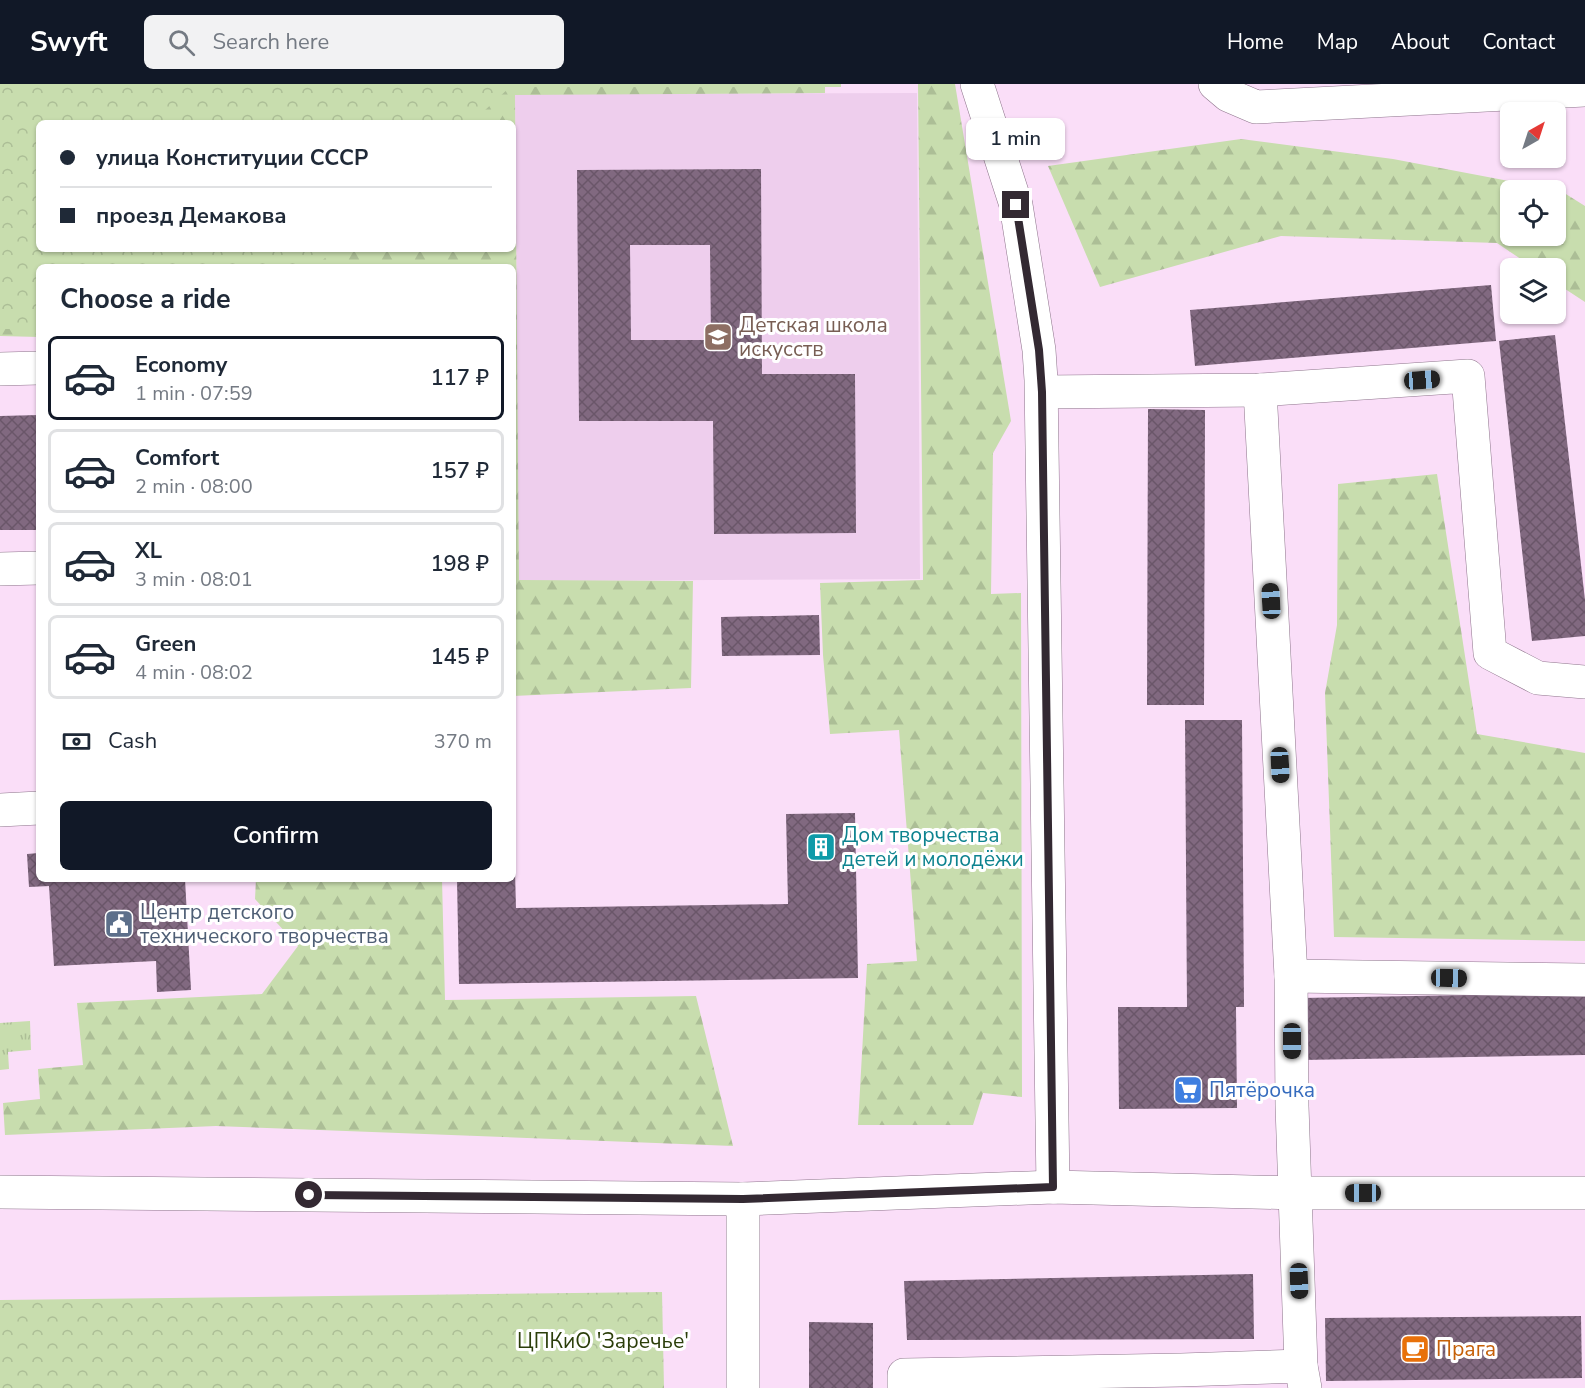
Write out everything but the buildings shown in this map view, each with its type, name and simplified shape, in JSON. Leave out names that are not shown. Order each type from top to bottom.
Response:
[{"type":"street","points":[[977,84],[1016,205],[1039,350],[1042,392],[1053,1187]]},
{"type":"street","points":[[1215,84],[1228,95],[1256,107],[1585,90]]},
{"type":"street","points":[[0,369],[36,368]]},
{"type":"street","points":[[1042,392],[1260,390],[1468,376],[1490,653],[1538,678],[1585,682]]},
{"type":"street","points":[[904,1388],[904,1375],[1169,1370],[1303,1377],[1292,1106],[1291,976],[1260,390]]},
{"type":"street","points":[[0,569],[36,568]]},
{"type":"street","points":[[0,810],[36,808]]},
{"type":"street","points":[[1291,976],[1585,980]]},
{"type":"street","points":[[0,1192],[743,1199],[1053,1187],[1296,1193],[1585,1193]]},
{"type":"street","points":[[743,1199],[743,1388]]},
{"type":"shaded area","name":"Детская школа искусств","points":[[917,93],[920,579],[519,581],[515,94]]},
{"type":"green space","points":[[0,84],[825,84],[825,93],[515,95],[515,120],[36,120],[36,252],[516,252],[516,216],[519,580],[693,581],[691,688],[516,696],[516,264],[36,264],[36,337],[0,336]]},
{"type":"green space","points":[[0,84],[841,84],[841,87],[510,87],[474,120],[36,120],[36,252],[332,252],[318,264],[36,264],[36,329],[0,329]]},
{"type":"green space","points":[[918,84],[955,84],[1011,421],[993,453],[991,594],[1021,593],[1022,1097],[983,1093],[973,1125],[858,1125],[867,964],[917,961],[899,730],[830,734],[820,583],[923,580]]},
{"type":"green space","points":[[1241,139],[1393,159],[1503,180],[1500,180],[1500,245],[1497,243],[1281,236],[1100,287],[1048,166]]},
{"type":"green space","points":[[1566,194],[1585,206],[1585,302],[1566,290],[1566,258],[1519,258],[1501,246],[1566,246]]},
{"type":"green space","points":[[1437,474],[1477,734],[1585,753],[1585,941],[1334,937],[1325,693],[1337,625],[1338,484]]},
{"type":"green space","points":[[256,882],[442,882],[445,1000],[696,996],[733,1146],[216,1126],[5,1135],[3,1103],[40,1099],[38,1069],[83,1065],[77,1003],[262,994],[298,946],[255,899]]},
{"type":"green space","points":[[30,1021],[31,1050],[8,1052],[9,1069],[0,1070],[0,1023]]},
{"type":"green space","name":"ЦПКиО 'Заречье'","points":[[662,1292],[664,1388],[0,1388],[0,1300]]},
{"type":"place","name":"Детская школа искусств","points":[[718,337]]},
{"type":"place","name":"Дом творчества детей и молодёжи","points":[[821,847]]},
{"type":"place","name":"Центр детского технического творчества","points":[[119,924]]},
{"type":"place","name":"Пятёрочка","points":[[1188,1090]]},
{"type":"place","name":"Прага","points":[[1415,1349]]},
{"type":"route","points":[[309,1195],[743,1199],[1053,1187],[1042,392],[1039,350],[1016,205]]}]
